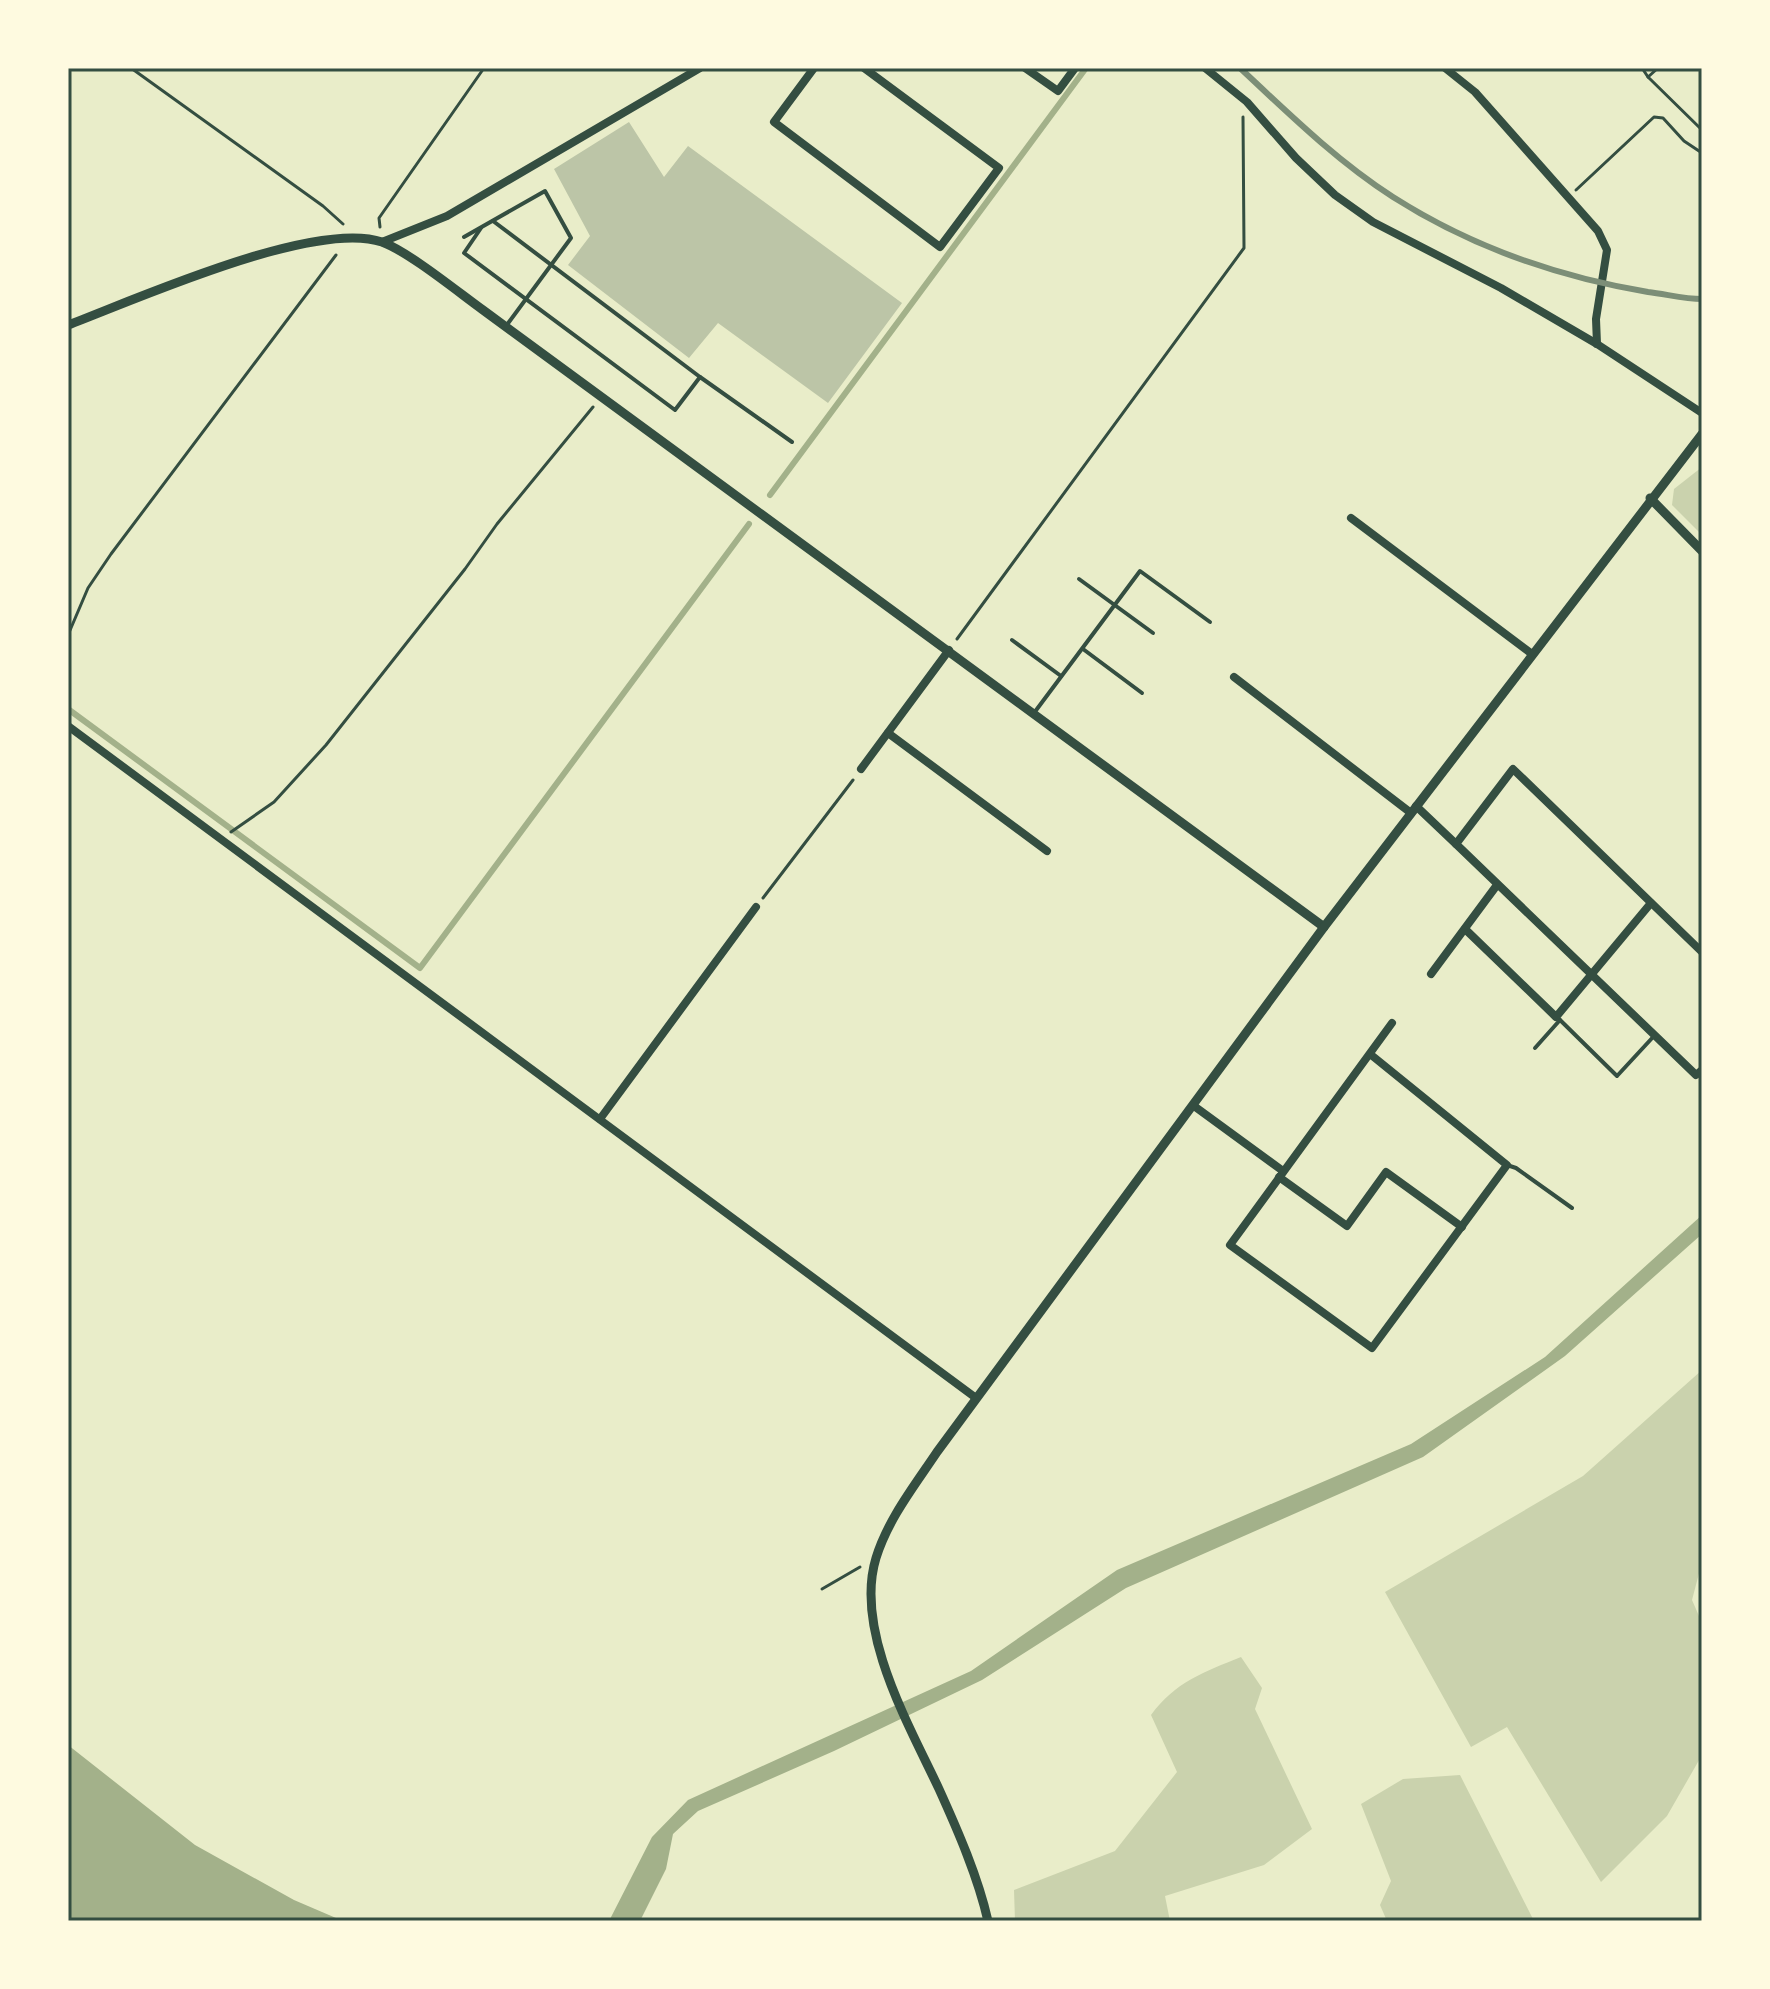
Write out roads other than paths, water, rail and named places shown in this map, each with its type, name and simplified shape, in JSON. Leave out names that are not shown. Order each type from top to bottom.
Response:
[{"type":"street","points":[[382,242],[447,216],[700,68]]},
{"type":"street","points":[[814,68],[774,122],[940,247],[999,168],[864,68]]},
{"type":"street","points":[[1025,68],[1058,91],[1075,68]]},
{"type":"street","points":[[1205,68],[1247,102],[1296,158],[1335,195],[1373,222],[1501,288],[1597,344],[1702,413]]},
{"type":"street","points":[[1445,68],[1475,92],[1598,231],[1607,250],[1596,319],[1597,344]]},
{"type":"street","points":[[68,325],[271,249],[349,238],[382,242],[506,326],[1324,927]]},
{"type":"street","points":[[988,1921],[983,1900],[939,1790],[921,1755],[878,1642],[871,1593],[876,1558],[900,1507],[976,1398],[1324,927],[1650,498],[1698,445],[1702,434]]},
{"type":"street","points":[[1650,498],[1702,551]]},
{"type":"street","points":[[1351,518],[1532,654]]},
{"type":"street","points":[[861,769],[949,650]]},
{"type":"street","points":[[1234,677],[1414,809],[1456,844],[1696,1075],[1702,1070]]},
{"type":"street","points":[[68,726],[976,1398]]},
{"type":"street","points":[[888,733],[1047,851]]},
{"type":"street","points":[[1456,844],[1513,769],[1702,952]]},
{"type":"street","points":[[1431,974],[1497,885]]},
{"type":"street","points":[[1465,929],[1558,1019],[1651,903]]},
{"type":"street","points":[[600,1119],[756,907]]},
{"type":"street","points":[[1370,1054],[1507,1165],[1372,1348],[1230,1245],[1392,1023]]},
{"type":"street","points":[[1194,1106],[1347,1226],[1386,1172],[1462,1227]]},
{"type":"lane","points":[[464,237],[545,191],[571,238],[506,326]]},
{"type":"lane","points":[[493,221],[700,377],[792,442]]},
{"type":"lane","points":[[481,228],[464,253],[675,410],[700,377]]},
{"type":"lane","points":[[1034,713],[1140,571],[1210,622]]},
{"type":"lane","points":[[1079,579],[1153,633]]},
{"type":"lane","points":[[1012,640],[1061,676]]},
{"type":"lane","points":[[1082,648],[1142,693]]},
{"type":"lane","points":[[1535,1048],[1558,1019],[1617,1076],[1654,1036]]},
{"type":"lane","points":[[1507,1165],[1516,1168],[1572,1208]]},
{"type":"waterway","points":[[770,495],[1086,68]]},
{"type":"waterway","points":[[68,709],[420,968],[749,524]]},
{"type":"railway","points":[[1240,68],[1352,168],[1422,215],[1484,245],[1581,278],[1702,299]]}]
